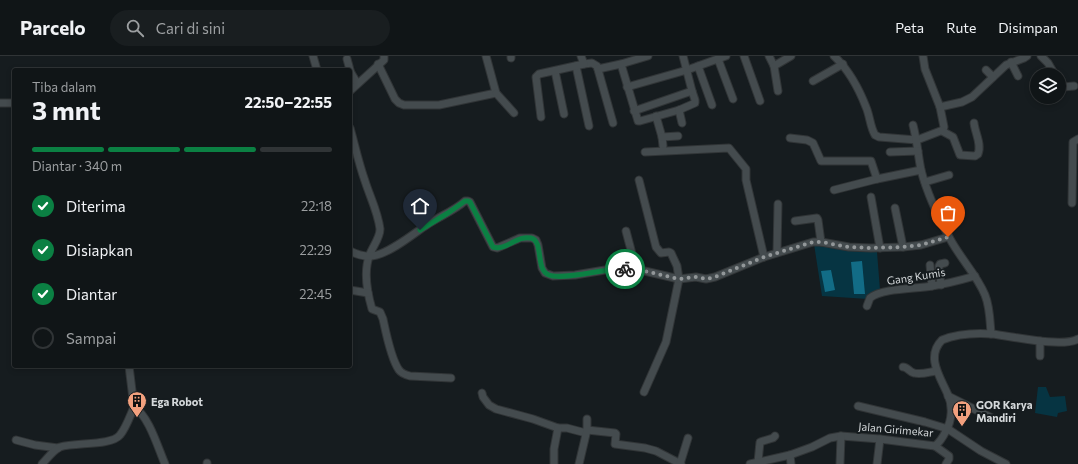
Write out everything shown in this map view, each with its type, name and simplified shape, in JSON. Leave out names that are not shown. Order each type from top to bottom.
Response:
[{"type":"street","points":[[313,56],[316,68]]},
{"type":"street","points":[[352,89],[384,60],[384,56]]},
{"type":"street","points":[[486,56],[496,93],[514,113]]},
{"type":"street","points":[[581,56],[584,64]]},
{"type":"street","points":[[598,69],[648,56]]},
{"type":"street","points":[[621,64],[634,110],[638,121],[640,121],[679,110],[695,103],[683,56]]},
{"type":"street","points":[[627,87],[687,70],[726,56]]},
{"type":"street","points":[[744,56],[760,101]]},
{"type":"street","points":[[769,56],[774,66],[778,91]]},
{"type":"street","points":[[774,66],[791,56]]},
{"type":"street","points":[[834,56],[843,64],[856,86],[866,108],[875,135],[879,137],[917,140],[942,131],[953,137],[960,155],[975,156],[979,151],[979,140],[975,132],[974,123]]},
{"type":"street","points":[[923,56],[925,69],[940,107],[944,127],[942,131]]},
{"type":"street","points":[[940,107],[967,100],[1006,65],[1027,56]]},
{"type":"street","points":[[1041,56],[1051,68]]},
{"type":"street","points":[[347,59],[349,68]]},
{"type":"street","points":[[718,59],[733,99]]},
{"type":"street","points":[[1011,62],[1018,76]]},
{"type":"street","points":[[541,117],[535,78],[539,74],[594,63],[598,66],[613,123]]},
{"type":"street","points":[[378,64],[395,99],[404,105],[439,105],[496,93]]},
{"type":"street","points":[[813,81],[843,64]]},
{"type":"street","points":[[576,66],[589,126]]},
{"type":"street","points":[[698,66],[712,105]]},
{"type":"street","points":[[986,70],[993,78]]},
{"type":"street","points":[[554,71],[564,114]]},
{"type":"street","points":[[352,74],[357,83]]},
{"type":"street","points":[[1066,87],[1074,86]]},
{"type":"street","points":[[634,110],[692,91]]},
{"type":"street","points":[[0,103],[12,103]]},
{"type":"street","points":[[679,110],[682,123]]},
{"type":"street","points":[[656,116],[663,146]]},
{"type":"street","points":[[914,125],[921,170],[925,182],[948,237],[975,276],[985,295],[989,309],[991,334]]},
{"type":"street","points":[[352,135],[364,180],[374,204],[380,229],[379,236],[369,256],[367,274],[368,293],[372,309],[380,312],[390,347],[399,369],[404,374],[410,376],[451,378]]},
{"type":"street","points":[[662,137],[678,136]]},
{"type":"street","points":[[790,138],[806,140],[813,143],[821,160],[871,161],[877,179]]},
{"type":"street","points":[[1072,203],[1073,142],[1078,138]]},
{"type":"street","points":[[645,152],[729,148],[746,169],[746,180],[764,257]]},
{"type":"street","points":[[890,152],[918,151]]},
{"type":"street","points":[[834,190],[921,170]]},
{"type":"street","points":[[925,182],[949,175]]},
{"type":"street","points":[[639,180],[656,247],[660,253],[671,253],[677,266],[678,279],[666,342],[644,392]]},
{"type":"street","points":[[871,197],[880,248]]},
{"type":"street","points":[[352,252],[369,256],[378,255],[448,213],[465,201],[470,202],[493,247],[497,248],[520,238],[532,238],[536,240],[542,268],[549,275],[575,275],[611,269],[636,269],[678,279],[696,277],[706,279],[715,277],[777,252],[813,242],[849,247],[880,248],[921,245],[948,237]]},
{"type":"street","points":[[777,252],[778,204]]},
{"type":"street","points":[[895,208],[903,247]]},
{"type":"street","points":[[795,221],[817,218],[821,242]]},
{"type":"street","points":[[626,231],[636,269]]},
{"type":"street","points":[[941,284],[939,266],[944,263]]},
{"type":"street","points":[[930,265],[932,286]]},
{"type":"street","name":"Gang Kumis","points":[[867,306],[870,298],[878,293],[920,286],[932,286],[975,276]]},
{"type":"street","points":[[352,290],[368,293]]},
{"type":"street","name":"Jalan Girimekar","points":[[750,464],[790,455],[812,447],[830,438],[841,436],[935,446],[939,443],[948,429],[951,418],[948,396],[936,371],[934,362],[936,351],[940,343],[946,339],[964,335],[991,334],[1040,341],[1065,342],[1078,339]]},
{"type":"street","points":[[1040,341],[1040,356]]},
{"type":"street","points":[[903,366],[914,373],[919,374],[936,371]]},
{"type":"street","points":[[16,440],[35,445],[58,448],[81,443],[114,440],[123,431],[134,407],[129,368]]},
{"type":"street","points":[[482,393],[488,405],[496,409],[533,419],[558,428],[615,433],[615,444],[656,451],[680,464],[688,438]]},
{"type":"street","points":[[948,396],[994,419]]},
{"type":"street","points":[[858,406],[948,429],[981,451],[1006,464]]},
{"type":"street","points":[[134,407],[140,411],[146,420],[166,464]]},
{"type":"street","points":[[579,464],[587,431],[587,419]]},
{"type":"street","points":[[554,464],[554,449],[558,428]]},
{"type":"street","points":[[758,462],[760,442],[775,436]]},
{"type":"street","points":[[840,464],[841,436]]},
{"type":"street","points":[[877,464],[880,439]]},
{"type":"street","points":[[935,446],[949,456],[946,464]]},
{"type":"street","points":[[42,464],[58,448]]},
{"type":"street","points":[[790,455],[791,464]]},
{"type":"shaded area","points":[[814,244],[840,249],[877,252],[880,290],[868,299],[822,296]]},
{"type":"shaded area","points":[[862,261],[865,294],[854,294],[851,262]]},
{"type":"shaded area","points":[[831,270],[835,290],[825,292],[821,271]]},
{"type":"shaded area","points":[[1038,387],[1046,387],[1050,397],[1065,396],[1067,411],[1058,413],[1057,417],[1035,413]]},
{"type":"way so far","points":[[625,269],[636,269],[643,272],[679,279],[696,277],[706,279],[715,277],[777,252],[813,242],[849,247],[903,247],[921,245],[948,237]]},
{"type":"place","name":"Ega Robot","points":[[137,418]]},
{"type":"place","name":"GOR Karya Mandiri","points":[[962,427]]},
{"type":"route","points":[[420,230],[465,201],[468,201],[470,202],[493,247],[497,248],[504,246],[520,238],[532,238],[536,240],[542,268],[549,275],[575,275],[611,269],[625,269]]}]
